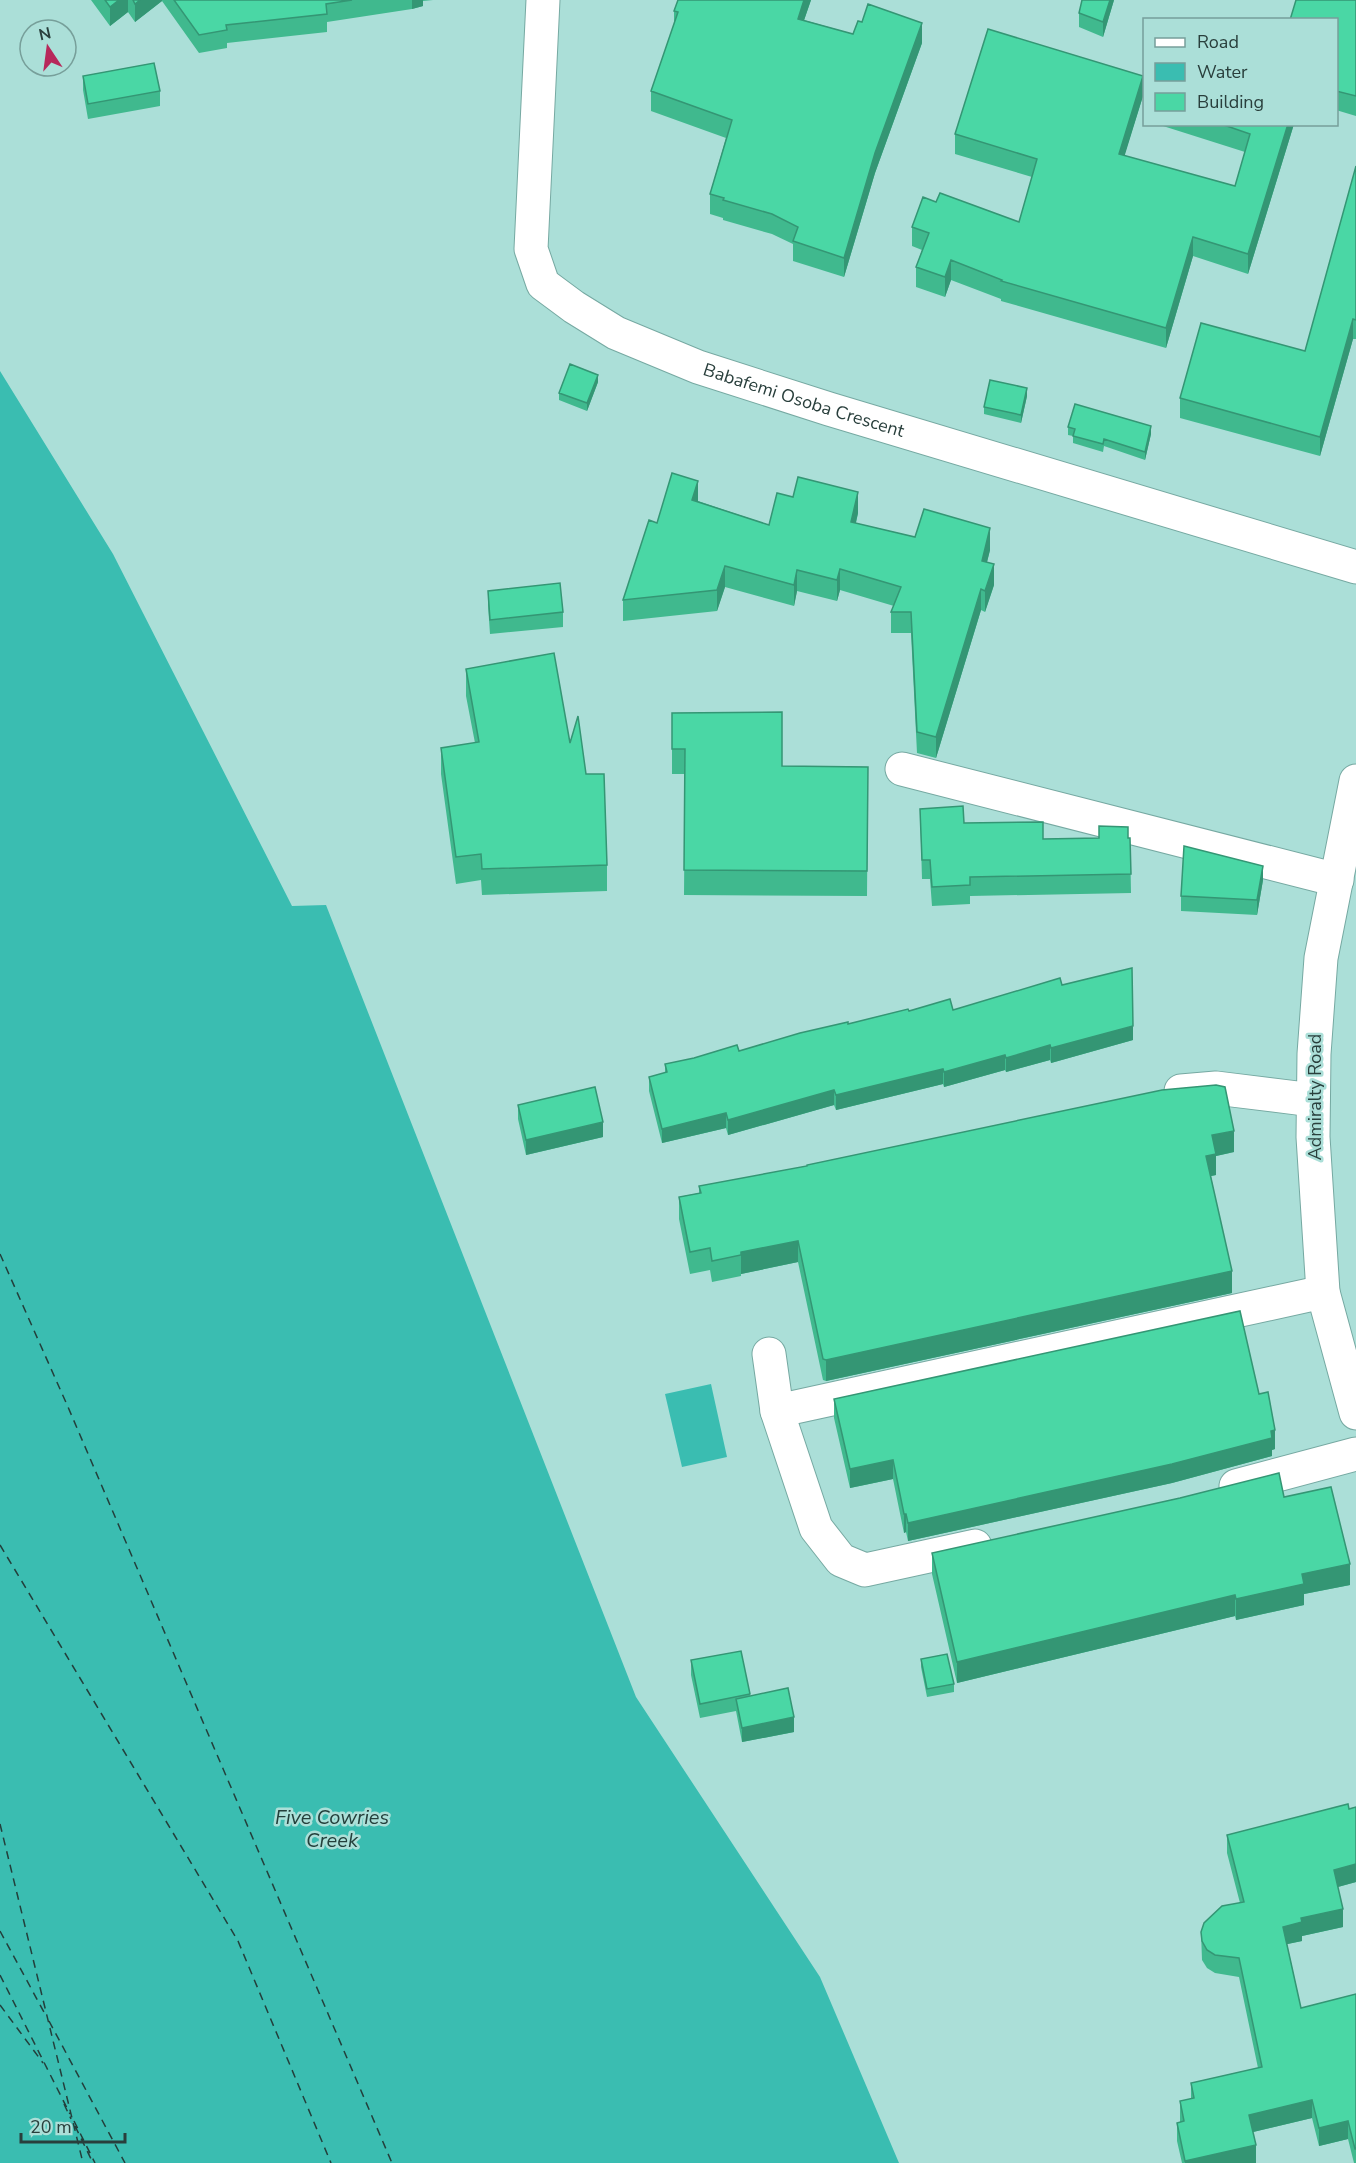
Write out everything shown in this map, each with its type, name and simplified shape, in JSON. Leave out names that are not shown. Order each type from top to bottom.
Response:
[{"type":"street","name":"Babafemi Osoba Crescent","points":[[543,0],[531,249],[543,284],[574,307],[616,333],[698,367],[829,409],[1356,567]]},
{"type":"street","points":[[902,769],[1336,880]]},
{"type":"street","name":"Admiralty Road","points":[[1356,781],[1321,958],[1313,1100],[1313,1137],[1323,1292],[1356,1413]]},
{"type":"street","points":[[1148,1096],[1216,1088],[1313,1100]]},
{"type":"street","points":[[777,1412],[1323,1292]]},
{"type":"street","points":[[769,1354],[777,1412],[816,1528],[841,1560],[865,1570],[1004,1539]]},
{"type":"street","points":[[1210,1492],[1356,1454]]},
{"type":"water","name":"Five Cowries Creek","points":[[0,371],[113,554],[292,906],[326,905],[636,1697],[820,1977],[899,2163],[0,2163]]},
{"type":"water","points":[[711,1384],[727,1457],[682,1467],[665,1394]]},
{"type":"building","points":[[105,0],[119,0],[110,7]]},
{"type":"building","points":[[174,0],[352,0],[326,4],[327,14],[226,25],[227,30],[199,35]]},
{"type":"building","points":[[678,0],[804,0],[798,19],[853,34],[858,21],[862,22],[868,4],[922,23],[875,153],[844,258],[793,241],[798,227],[772,214],[710,194],[732,120],[651,91],[678,12],[674,11]]},
{"type":"building","points":[[1082,0],[1110,0],[1103,22],[1079,13]]},
{"type":"building","points":[[1296,0],[1356,0],[1356,96],[1338,92],[1338,18],[1291,18]]},
{"type":"building","points":[[988,29],[1143,76],[1119,154],[1235,186],[1250,134],[1227,126],[1287,126],[1248,254],[1193,237],[1166,328],[1001,281],[951,260],[945,277],[916,267],[929,233],[912,227],[923,197],[936,202],[940,193],[1019,222],[1037,159],[955,134]]},
{"type":"building","points":[[154,63],[160,91],[88,104],[83,76]]},
{"type":"building","points":[[1356,166],[1356,320],[1353,319],[1320,437],[1180,398],[1201,323],[1305,351]]},
{"type":"building","points":[[570,364],[598,375],[587,403],[559,393]]},
{"type":"building","points":[[990,380],[1027,388],[1021,415],[984,407]]},
{"type":"building","points":[[1075,404],[1151,426],[1145,452],[1104,439],[1103,444],[1073,436],[1075,429],[1068,427]]},
{"type":"building","points":[[672,473],[698,481],[692,500],[769,525],[777,493],[793,497],[798,477],[858,492],[851,522],[915,537],[924,509],[990,528],[982,561],[994,564],[985,591],[981,589],[936,737],[917,732],[911,612],[891,612],[901,587],[840,569],[837,580],[797,570],[794,585],[725,566],[717,590],[623,600],[649,520],[657,523]]},
{"type":"building","points":[[560,583],[563,612],[490,620],[488,591]]},
{"type":"building","points":[[554,653],[570,743],[578,716],[586,774],[604,774],[607,865],[482,869],[481,854],[456,857],[441,748],[479,742],[466,669]]},
{"type":"building","points":[[782,712],[782,766],[868,767],[867,871],[684,870],[685,749],[672,749],[672,713]]},
{"type":"building","points":[[963,806],[964,823],[1043,822],[1043,839],[1099,838],[1099,826],[1128,827],[1131,874],[970,877],[970,885],[932,887],[930,860],[922,860],[920,809]]},
{"type":"building","points":[[1184,846],[1263,866],[1257,900],[1181,896]]},
{"type":"building","points":[[1132,968],[1133,1026],[1051,1048],[1050,1045],[1006,1058],[1005,1055],[944,1072],[943,1069],[836,1095],[834,1090],[728,1120],[726,1113],[662,1129],[649,1077],[667,1072],[665,1064],[737,1045],[739,1051],[800,1033],[908,1009],[909,1011],[950,999],[953,1010],[1060,978],[1062,985]]},
{"type":"building","points":[[1216,1085],[1225,1087],[1234,1131],[1212,1135],[1216,1154],[1206,1156],[1232,1271],[826,1360],[823,1359],[798,1241],[741,1252],[741,1255],[712,1261],[710,1248],[690,1252],[679,1197],[701,1193],[699,1186],[807,1166],[1162,1090]]},
{"type":"building","points":[[595,1087],[603,1122],[526,1140],[518,1105]]},
{"type":"building","points":[[1240,1311],[1259,1394],[1268,1392],[1275,1430],[1271,1431],[1272,1438],[1172,1464],[908,1523],[906,1514],[904,1514],[893,1460],[850,1469],[834,1399]]},
{"type":"building","points":[[1279,1473],[1284,1497],[1331,1487],[1350,1564],[1302,1574],[1304,1584],[1236,1599],[1235,1595],[957,1662],[932,1553],[1180,1498]]},
{"type":"building","points":[[741,1651],[750,1694],[700,1704],[691,1660]]},
{"type":"building","points":[[947,1654],[954,1684],[927,1689],[921,1659]]},
{"type":"building","points":[[788,1688],[794,1717],[742,1728],[736,1699]]},
{"type":"building","points":[[1348,1804],[1349,1809],[1356,1807],[1356,1864],[1334,1870],[1343,1909],[1301,1918],[1302,1922],[1283,1927],[1301,2008],[1356,1994],[1356,2149],[1348,2121],[1319,2128],[1312,2100],[1249,2115],[1256,2145],[1185,2161],[1177,2123],[1184,2121],[1180,2101],[1194,2098],[1191,2083],[1262,2067],[1239,1958],[1215,1955],[1207,1950],[1202,1941],[1201,1932],[1204,1923],[1222,1906],[1244,1902],[1227,1835]]},
{"type":"ferry route","points":[[0,1254],[68,1407],[392,2163]]},
{"type":"ferry route","points":[[0,1545],[238,1941],[331,2163]]},
{"type":"ferry route","points":[[0,1824],[83,2163]]},
{"type":"ferry route","points":[[0,1931],[45,2014]]},
{"type":"ferry route","points":[[0,1975],[70,2114]]},
{"type":"ferry route","points":[[0,2005],[43,2063]]},
{"type":"ferry route","points":[[49,2021],[125,2163]]},
{"type":"ferry route","points":[[64,2104],[71,2119]]},
{"type":"ferry route","points":[[74,2121],[95,2163]]},
{"type":"ferry route","points":[[75,2126],[93,2163]]}]
